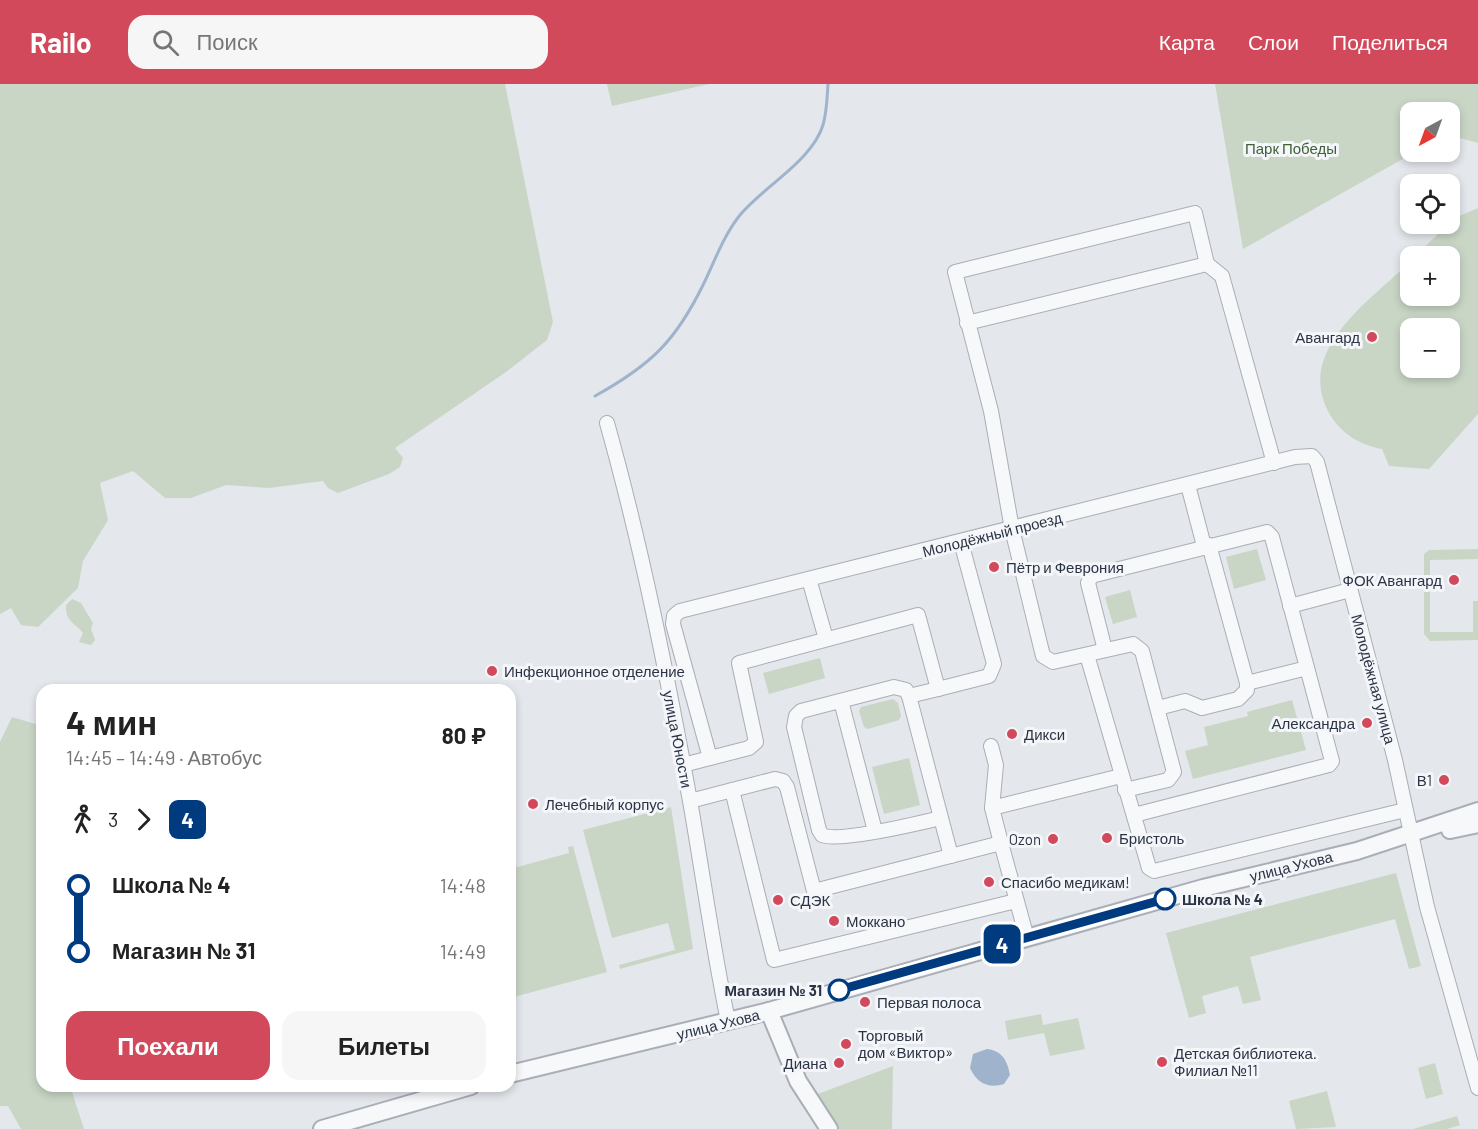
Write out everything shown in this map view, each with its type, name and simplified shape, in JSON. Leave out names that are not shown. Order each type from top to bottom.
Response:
[{"type":"street","points":[[1125,790],[1174,776],[1158,708],[1140,648],[1133,644],[1053,662],[1043,656],[1012,529],[991,411],[955,272],[1195,213],[1207,264],[1222,276],[1274,463]]},
{"type":"street","points":[[967,323],[1207,264]]},
{"type":"street","name":"улица Юности","points":[[607,423],[636,528],[690,801],[728,1022]]},
{"type":"street","name":"Молодёжный проезд","points":[[710,758],[673,624],[674,616],[680,611],[1274,463],[1312,456]]},
{"type":"street","name":"Молодёжная улица","points":[[1312,456],[1317,462],[1395,760],[1410,835],[1440,955],[1478,1088]]},
{"type":"street","points":[[1158,708],[1185,701],[1202,708],[1239,699],[1247,690],[1247,683],[1188,485]]},
{"type":"street","points":[[1105,650],[1088,583],[1091,576],[1264,531],[1270,534],[1332,761],[1330,764],[1134,815]]},
{"type":"street","points":[[909,696],[983,679],[993,671],[994,664],[961,542]]},
{"type":"street","points":[[809,579],[826,639]]},
{"type":"street","points":[[1290,606],[1350,590]]},
{"type":"street","points":[[683,765],[749,748],[756,742],[739,663],[918,615],[938,688]]},
{"type":"street","points":[[1087,655],[1149,868],[1158,872],[1406,810]]},
{"type":"street","points":[[1247,683],[1307,668]]},
{"type":"street","points":[[941,818],[834,838],[822,835],[794,721],[801,711],[894,687],[906,690],[909,696],[951,855]]},
{"type":"street","points":[[841,701],[875,831]]},
{"type":"street","points":[[992,746],[996,765],[992,808],[1027,938]]},
{"type":"street","points":[[992,808],[1121,776]]},
{"type":"street","points":[[690,801],[775,779],[783,781],[787,787],[814,891],[1001,843]]},
{"type":"street","points":[[732,790],[774,960],[1016,901]]},
{"type":"street","name":"улица Ухова","points":[[516,1073],[769,1011],[1203,888],[1410,835],[1429,826],[1478,811]]},
{"type":"street","name":"улица Ухова","points":[[1410,835],[1431,834],[1478,824]]},
{"type":"street","points":[[769,1011],[798,1081],[829,1129]]},
{"type":"street","points":[[322,1129],[450,1092]]},
{"type":"green space","points":[[0,84],[505,84],[553,322],[547,340],[506,372],[395,448],[403,458],[400,467],[389,474],[338,493],[328,488],[323,481],[269,488],[226,485],[191,498],[165,498],[133,471],[100,483],[108,520],[83,561],[78,588],[38,627],[21,625],[11,608],[0,614]]},
{"type":"green space","points":[[607,84],[709,84],[612,106]]},
{"type":"green space","name":"Парк Победы","points":[[1215,84],[1478,84],[1478,143],[1460,138],[1460,102],[1400,102],[1400,160],[1243,249]]},
{"type":"green space","name":"Авангард","points":[[1478,208],[1478,414],[1429,469],[1389,466],[1382,449],[1358,441],[1338,425],[1328,411],[1321,388],[1322,367],[1330,346],[1359,309],[1400,271],[1400,306],[1460,306],[1460,246],[1426,246],[1438,234],[1460,234],[1460,216]]},
{"type":"green space","points":[[1257,549],[1266,580],[1234,589],[1226,557]]},
{"type":"green space","points":[[1478,549],[1478,559],[1430,560],[1430,632],[1473,632],[1473,601],[1478,601],[1478,640],[1430,641],[1424,634],[1424,554],[1429,550]]},
{"type":"green space","points":[[1130,590],[1137,617],[1113,624],[1105,597]]},
{"type":"green space","points":[[72,599],[81,603],[93,623],[91,629],[95,640],[91,645],[79,642],[83,633],[67,615],[66,605]]},
{"type":"green space","points":[[820,658],[825,678],[769,694],[763,673]]},
{"type":"green space","points":[[893,699],[898,703],[901,716],[899,720],[868,729],[864,727],[859,711],[861,707]]},
{"type":"green space","points":[[1292,700],[1306,750],[1193,779],[1185,751],[1208,745],[1204,727],[1248,716],[1247,712]]},
{"type":"green space","points":[[12,717],[36,724],[36,1092],[72,1092],[84,1129],[21,1129],[8,1106],[0,1106],[0,742]]},
{"type":"green space","points":[[909,758],[920,805],[884,814],[872,767]]},
{"type":"green space","points":[[671,807],[693,949],[620,969],[619,965],[675,950],[668,923],[612,938],[583,830]]},
{"type":"green space","points":[[573,846],[607,972],[516,996],[516,867],[569,853],[568,847]]},
{"type":"green space","points":[[1396,873],[1421,966],[1409,969],[1395,919],[1250,957],[1261,1000],[1243,1004],[1238,986],[1202,996],[1206,1013],[1189,1018],[1166,933]]},
{"type":"green space","points":[[1041,1014],[1043,1025],[1078,1018],[1085,1049],[1050,1056],[1044,1033],[1008,1040],[1005,1021]]},
{"type":"green space","points":[[1435,1063],[1443,1094],[1426,1099],[1418,1068]]},
{"type":"green space","points":[[893,1066],[892,1129],[837,1129],[815,1095]]},
{"type":"green space","points":[[1327,1091],[1336,1127],[1296,1129],[1289,1101]]},
{"type":"green space","points":[[1457,1116],[1460,1125],[1447,1129],[1413,1129]]},
{"type":"water","points":[[987,1049],[1001,1054],[1006,1061],[1010,1075],[1004,1084],[988,1085],[976,1078],[970,1068],[973,1054]]},
{"type":"waterway","points":[[595,396],[647,362],[672,336],[694,303],[734,223],[750,204],[798,162],[817,138],[823,125],[828,84]]},
{"type":"bus line","name":"4","points":[[839,990],[1165,899]]},
{"type":"place","name":"Авангард","points":[[1372,337]]},
{"type":"place","name":"Пётр и Феврония","points":[[994,567]]},
{"type":"place","name":"ФОК Авангард","points":[[1454,580]]},
{"type":"place","name":"Инфекционное отделение","points":[[492,671]]},
{"type":"place","name":"Александра","points":[[1367,723]]},
{"type":"place","name":"Дикси","points":[[1012,734]]},
{"type":"place","name":"В1","points":[[1444,780]]},
{"type":"place","name":"Лечебный корпус","points":[[533,804]]},
{"type":"place","name":"Бристоль","points":[[1107,838]]},
{"type":"place","name":"Ozon","points":[[1053,839]]},
{"type":"place","name":"Спасибо медикам!","points":[[989,882]]},
{"type":"place","name":"Школа № 4","points":[[1165,899]]},
{"type":"place","name":"СДЭК","points":[[778,900]]},
{"type":"place","name":"Моккано","points":[[834,921]]},
{"type":"place","name":"Магазин № 31","points":[[839,990]]},
{"type":"place","name":"Первая полоса","points":[[865,1002]]},
{"type":"place","name":"Торговый дом «Виктор»","points":[[846,1044]]},
{"type":"place","name":"Детская библиотека. Филиал №11","points":[[1162,1062]]},
{"type":"place","name":"Диана","points":[[839,1063]]}]
